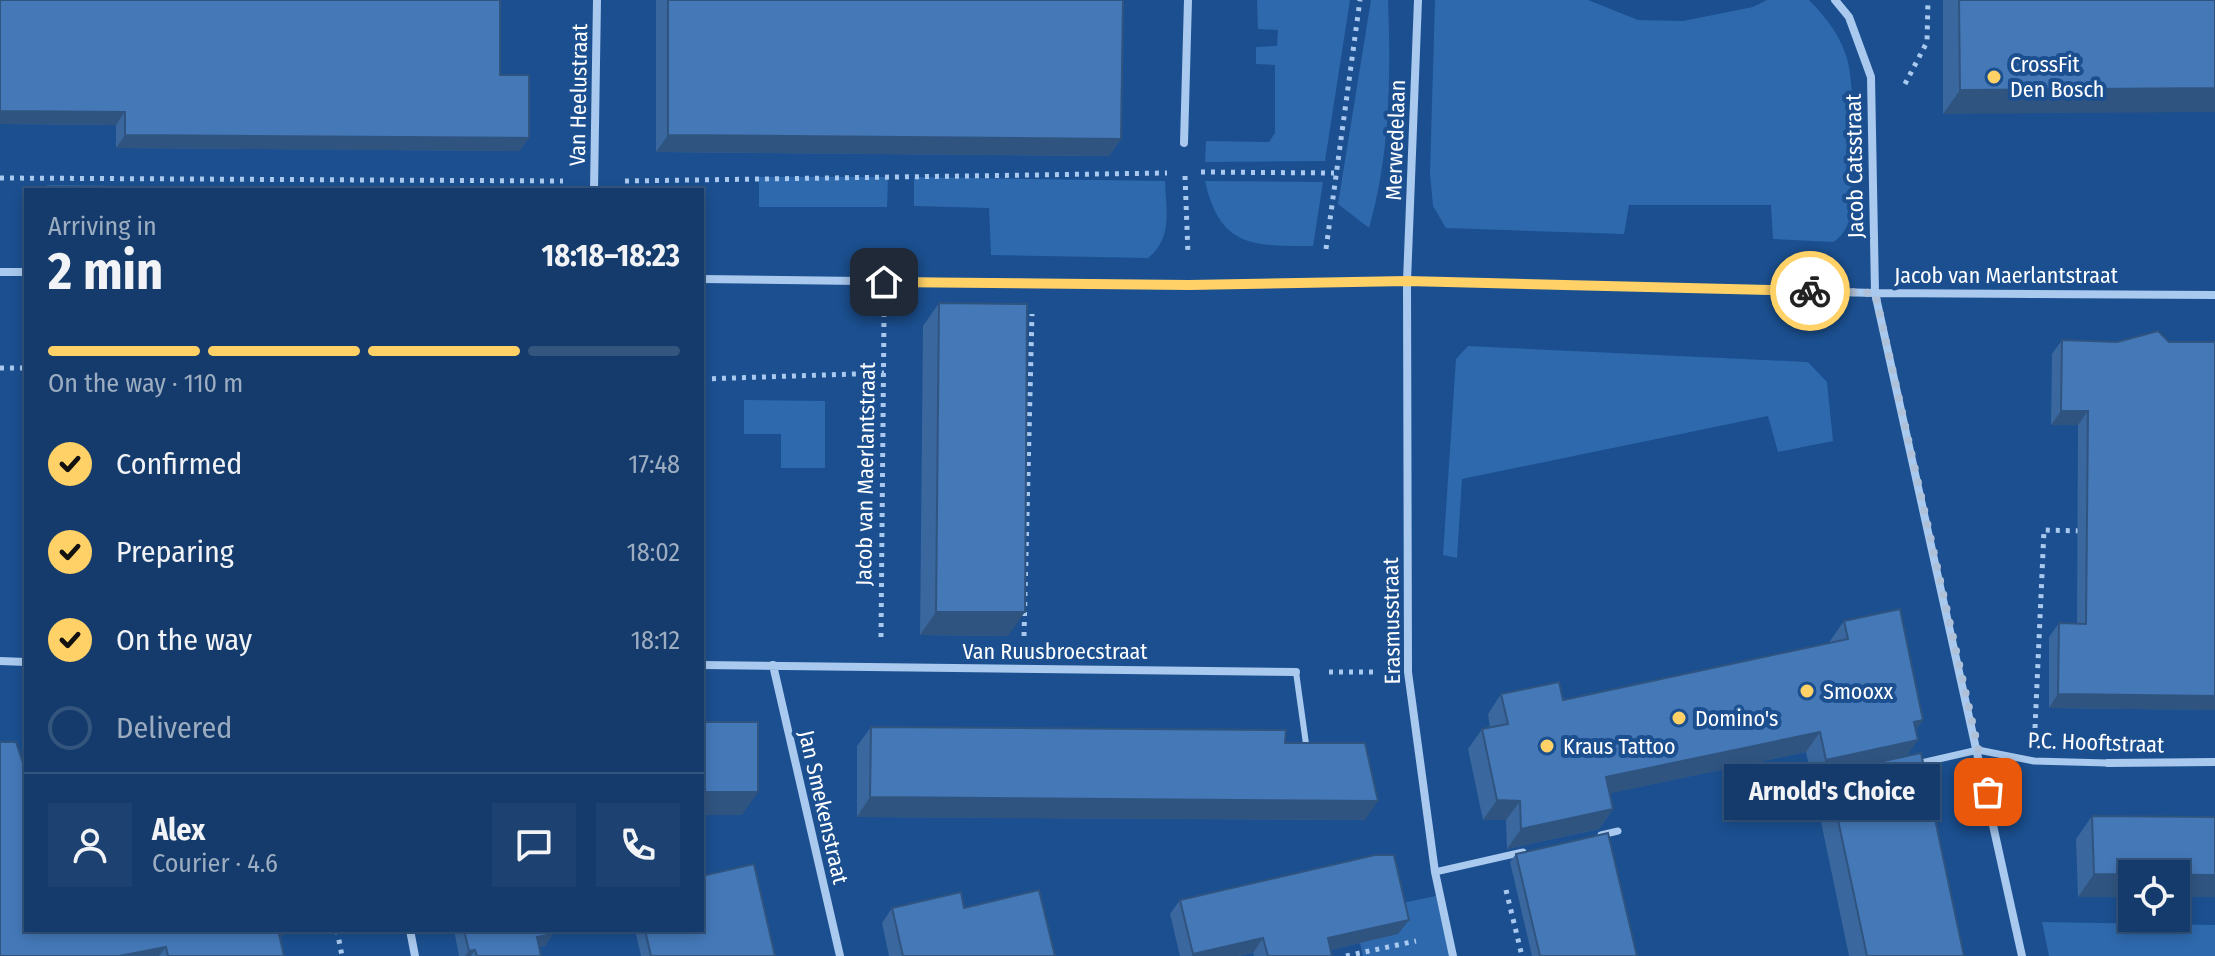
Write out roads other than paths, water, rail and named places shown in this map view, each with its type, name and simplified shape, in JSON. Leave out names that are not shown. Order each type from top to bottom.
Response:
[{"type":"street","name":"Van Heelustraat","points":[[594,186],[597,0]]},
{"type":"street","points":[[1184,143],[1188,0]]},
{"type":"street","name":"Merwedelaan","points":[[1407,281],[1418,0]]},
{"type":"street","name":"Jacob Catsstraat","points":[[1835,0],[1849,17],[1871,77],[1875,293],[2022,956]]},
{"type":"street","points":[[0,272],[24,272]]},
{"type":"street","name":"Jacob van Maerlantstraat","points":[[704,279],[1189,285],[1407,281],[1875,293],[2215,295]]},
{"type":"street","name":"Erasmusstraat","points":[[1407,281],[1408,672],[1435,872],[1453,956]]},
{"type":"street","points":[[0,661],[24,662]]},
{"type":"street","name":"Van Ruusbroecstraat","points":[[704,665],[1296,672]]},
{"type":"street","name":"Jan Smekenstraat","points":[[773,665],[840,956]]},
{"type":"street","points":[[1905,766],[1978,750]]},
{"type":"street","name":"P.C. Hooftstraat","points":[[1978,750],[2034,761],[2215,762]]},
{"type":"street","points":[[1803,789],[1832,783]]},
{"type":"street","points":[[1588,838],[1618,831]]},
{"type":"street","points":[[1435,872],[1528,851]]},
{"type":"street","points":[[410,932],[415,956]]},
{"type":"lane","points":[[1296,672],[1307,751]]},
{"type":"place","name":"CrossFit Den Bosch","points":[[1994,77]]},
{"type":"place","name":"Smooxx","points":[[1807,691]]},
{"type":"place","name":"Domino's","points":[[1679,718]]},
{"type":"place","name":"Kraus Tattoo","points":[[1547,746]]},
{"type":"place","name":"Arnold's Choice","points":[[1988,792]]}]
